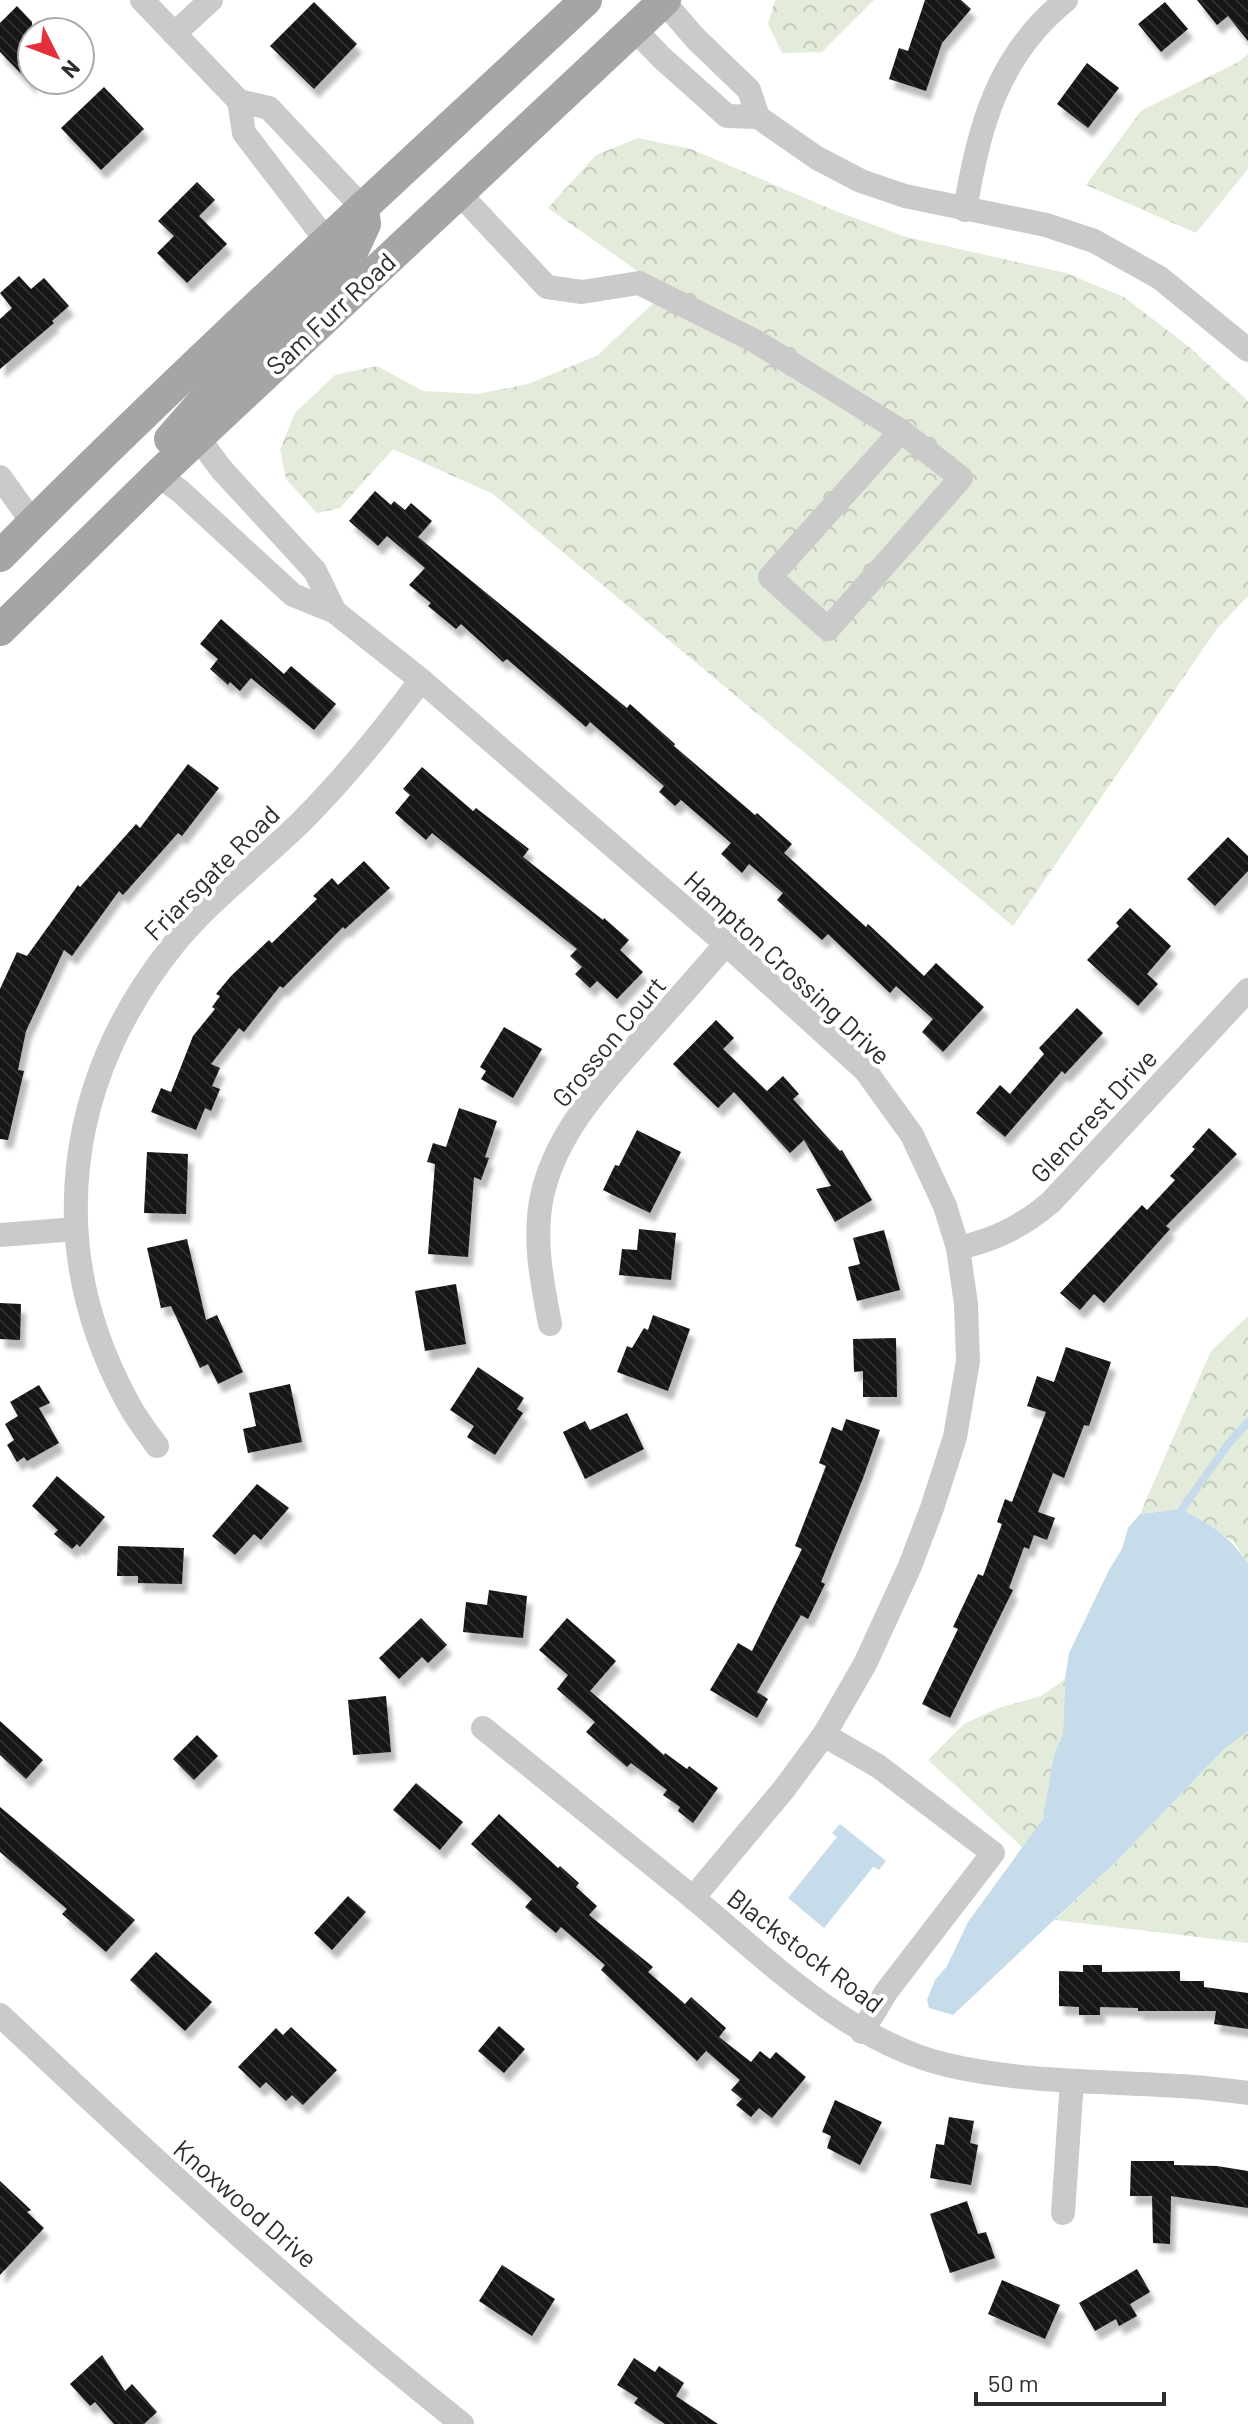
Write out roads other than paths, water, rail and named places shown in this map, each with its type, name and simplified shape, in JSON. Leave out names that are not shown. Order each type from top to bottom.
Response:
[{"type":"main road","points":[[0,556],[326,240],[586,0]]},
{"type":"main road","name":"Sam Furr Road","points":[[10,620],[650,7]]},
{"type":"main road","points":[[10,620],[205,399],[352,252],[365,224],[363,208]]},
{"type":"street","points":[[142,0],[239,101],[269,108],[363,208]]},
{"type":"street","points":[[174,34],[211,0]]},
{"type":"street","points":[[965,210],[976,146],[997,88],[1013,57],[1066,0]]},
{"type":"street","points":[[650,7],[696,39],[749,90],[758,117]]},
{"type":"street","points":[[650,7],[662,58],[727,116],[758,117],[817,158],[861,181],[905,196],[1046,225],[1094,241],[1160,278],[1248,350]]},
{"type":"street","points":[[239,101],[244,133],[326,240]]},
{"type":"street","points":[[458,192],[547,287],[582,292],[639,283],[755,341],[901,431],[961,478],[828,629],[770,577],[901,431]]},
{"type":"street","name":"Hampton Crossing Drive","points":[[198,438],[222,470],[315,571],[335,612]]},
{"type":"street","name":"Hampton Crossing Drive","points":[[158,475],[180,491],[293,595],[335,612],[421,680],[726,944],[865,1070],[912,1135],[945,1206],[958,1248],[966,1304],[968,1361],[955,1437],[932,1508],[910,1566],[865,1664],[824,1735],[784,1789],[693,1898]]},
{"type":"street","points":[[0,477],[33,523]]},
{"type":"street","name":"Friarsgate Road","points":[[157,1446],[127,1403],[110,1365],[86,1294],[76,1229],[77,1181],[88,1108],[96,1078],[130,1004],[176,942],[344,777],[421,680]]},
{"type":"street","name":"Grosson Court","points":[[550,1324],[539,1265],[539,1222],[542,1195],[558,1154],[593,1095],[726,944]]},
{"type":"street","name":"Glencrest Drive","points":[[958,1248],[985,1242],[1013,1230],[1051,1202],[1248,990]]},
{"type":"street","points":[[0,1235],[76,1229]]},
{"type":"street","name":"Blackstock Road","points":[[483,1728],[766,1960],[862,2032],[943,2064],[1017,2076],[1209,2087],[1248,2093]]},
{"type":"street","points":[[824,1735],[878,1766],[993,1853],[886,1992],[862,2032]]},
{"type":"street","name":"Knoxwood Drive","points":[[0,2015],[162,2168],[273,2266],[462,2424]]},
{"type":"street","points":[[1063,2213],[1072,2081]]},
{"type":"water","points":[[1182,1509],[1226,1538],[1248,1564],[1248,1731],[1223,1750],[1119,1859],[953,2015],[929,2008],[927,2000],[935,1980],[947,1966],[968,1922],[1043,1819],[1054,1754],[1063,1734],[1069,1653],[1122,1549],[1128,1528],[1140,1514]]},
{"type":"water","points":[[840,1824],[886,1861],[879,1870],[873,1867],[824,1928],[788,1898],[837,1837],[832,1833]]},
{"type":"waterway","points":[[1181,1517],[1182,1509],[1229,1443],[1248,1422]]}]
